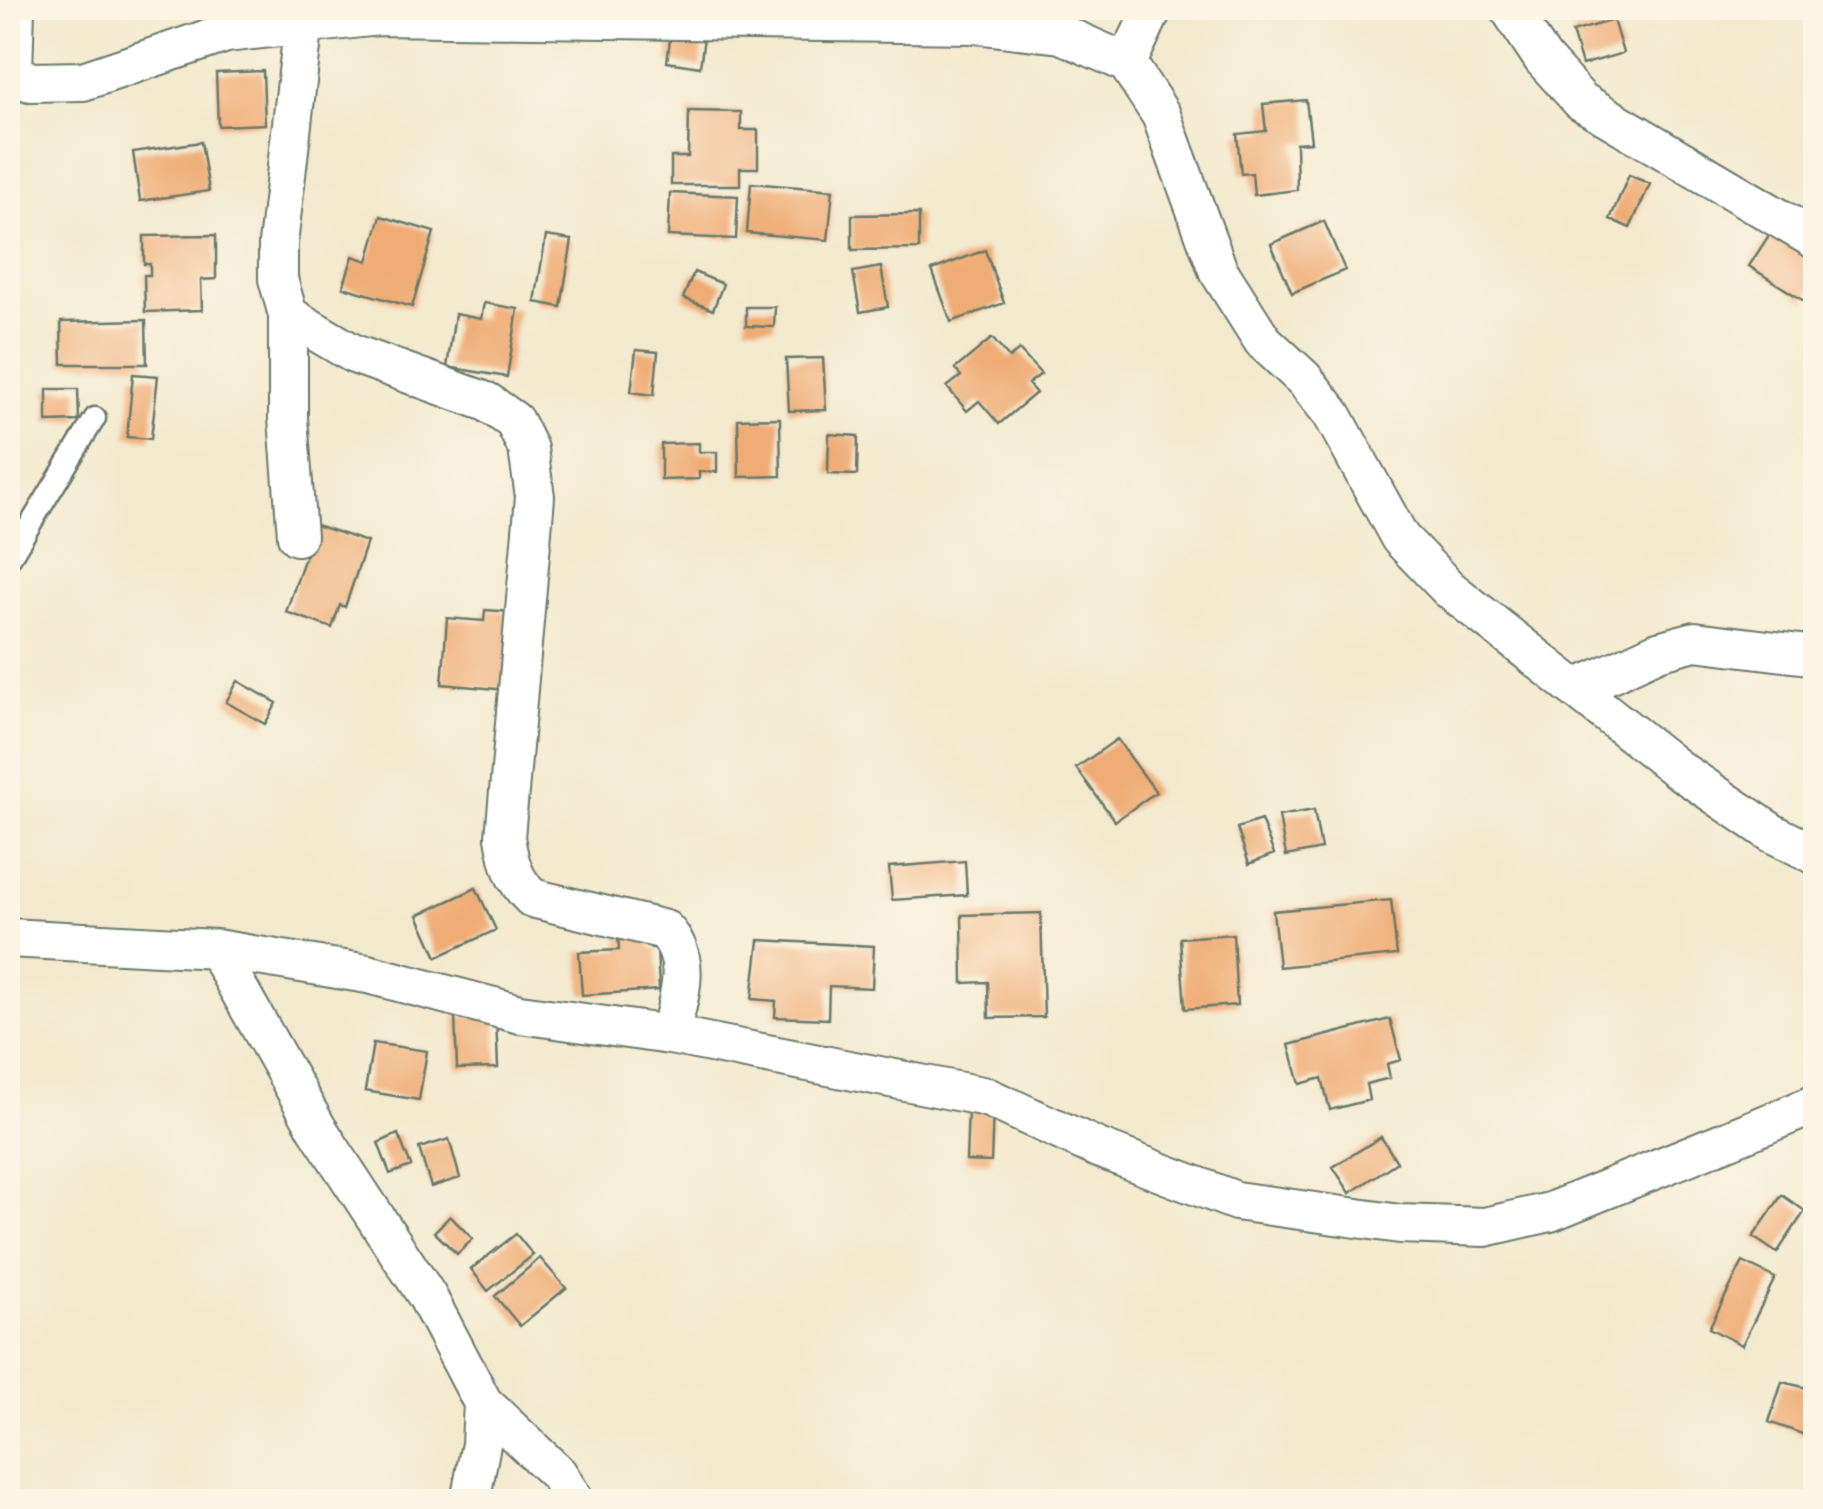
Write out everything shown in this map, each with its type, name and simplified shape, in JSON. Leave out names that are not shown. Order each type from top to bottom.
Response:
[{"type":"street","points":[[1126,63],[1153,8]]},
{"type":"street","points":[[1508,8],[1543,59],[1581,101],[1816,240]]},
{"type":"street","points":[[12,15],[13,71],[30,82],[82,80],[226,33],[304,21],[379,16],[686,13],[975,24],[1061,34],[1126,63],[1161,115],[1218,270],[1263,341],[1304,379],[1332,414],[1400,538],[1449,589],[1676,768],[1772,833],[1816,855]]},
{"type":"street","points":[[297,536],[288,418],[288,316],[278,279],[278,244],[304,21]]},
{"type":"street","points":[[288,316],[354,354],[487,402],[514,422],[528,449],[535,497],[506,837],[508,858],[520,887],[532,898],[665,930],[678,944],[681,983],[670,1035]]},
{"type":"street","points":[[1576,689],[1658,651],[1695,641],[1816,656]]},
{"type":"street","points":[[8,938],[216,949],[368,974],[520,1014],[670,1035],[987,1097],[1098,1148],[1236,1202],[1400,1224],[1485,1228],[1550,1212],[1816,1104]]},
{"type":"street","points":[[216,949],[317,1128],[427,1296],[482,1404],[558,1474],[575,1502]]},
{"type":"street","points":[[470,1502],[481,1444],[482,1404]]},
{"type":"lane","points":[[8,560],[95,418]]},
{"type":"building","points":[[1613,20],[1623,53],[1582,65],[1572,32]]},
{"type":"building","points":[[671,32],[704,37],[700,67],[667,62]]},
{"type":"building","points":[[263,71],[265,124],[218,126],[216,73]]},
{"type":"building","points":[[1306,100],[1311,142],[1296,143],[1297,190],[1254,195],[1252,173],[1241,174],[1237,134],[1266,131],[1263,104]]},
{"type":"building","points":[[689,111],[741,112],[741,130],[758,130],[758,168],[740,168],[740,185],[671,185],[671,157],[688,157]]},
{"type":"building","points":[[201,142],[209,191],[140,201],[133,152]]},
{"type":"building","points":[[1629,175],[1650,184],[1630,228],[1610,219]]},
{"type":"building","points":[[751,183],[833,190],[828,240],[747,233]]},
{"type":"building","points":[[670,193],[738,196],[736,239],[668,236]]},
{"type":"building","points":[[919,214],[919,249],[852,250],[852,215]]},
{"type":"building","points":[[381,216],[434,232],[412,307],[343,287],[353,256],[368,261]]},
{"type":"building","points":[[1324,221],[1345,270],[1292,293],[1271,244]]},
{"type":"building","points":[[1773,229],[1816,255],[1816,283],[1804,301],[1749,266]]},
{"type":"building","points":[[216,235],[216,279],[201,280],[202,310],[145,312],[144,275],[150,275],[150,264],[144,264],[144,236]]},
{"type":"building","points":[[546,236],[572,240],[561,307],[535,302]]},
{"type":"building","points":[[985,250],[1004,303],[951,322],[932,270]]},
{"type":"building","points":[[881,267],[888,307],[860,312],[853,272]]},
{"type":"building","points":[[694,272],[723,284],[713,310],[683,298]]},
{"type":"building","points":[[484,303],[518,309],[507,377],[447,367],[455,314],[481,319]]},
{"type":"building","points":[[746,307],[775,307],[774,327],[746,326]]},
{"type":"building","points":[[146,320],[147,364],[62,364],[61,322]]},
{"type":"building","points":[[992,338],[1009,358],[1019,350],[1041,374],[1028,384],[1036,393],[999,424],[979,401],[967,411],[947,387],[961,376],[955,369]]},
{"type":"building","points":[[636,350],[658,352],[654,395],[631,392]]},
{"type":"building","points":[[823,358],[826,410],[789,411],[786,359]]},
{"type":"building","points":[[133,374],[158,376],[151,439],[127,437]]},
{"type":"building","points":[[47,389],[78,389],[79,421],[47,422]]},
{"type":"building","points":[[780,418],[781,476],[739,477],[738,419]]},
{"type":"building","points":[[829,434],[858,436],[857,475],[828,474]]},
{"type":"building","points":[[699,443],[699,452],[717,452],[717,472],[699,472],[699,479],[661,480],[661,444]]},
{"type":"building","points":[[316,525],[367,542],[345,607],[340,605],[332,628],[286,612]]},
{"type":"building","points":[[485,610],[514,612],[507,690],[442,684],[447,618],[484,621]]},
{"type":"building","points":[[238,681],[277,703],[265,724],[226,702]]},
{"type":"building","points":[[1117,739],[1156,792],[1115,821],[1076,768]]},
{"type":"building","points":[[1314,810],[1321,849],[1286,856],[1279,816]]},
{"type":"building","points":[[1261,820],[1274,854],[1249,864],[1237,828]]},
{"type":"building","points":[[965,861],[967,895],[892,900],[889,867]]},
{"type":"building","points":[[476,888],[496,930],[437,957],[418,915]]},
{"type":"building","points":[[1391,900],[1397,955],[1279,967],[1273,911]]},
{"type":"building","points":[[1041,913],[1044,1017],[989,1018],[988,982],[963,983],[962,915]]},
{"type":"building","points":[[650,931],[651,948],[657,947],[659,990],[582,995],[579,952],[619,950],[618,934]]},
{"type":"building","points":[[1233,934],[1237,1005],[1185,1009],[1180,938]]},
{"type":"building","points":[[759,940],[874,946],[872,988],[829,986],[828,1019],[775,1017],[776,1001],[752,999]]},
{"type":"building","points":[[496,1015],[498,1068],[457,1069],[455,1016]]},
{"type":"building","points":[[1390,1019],[1401,1060],[1387,1064],[1390,1078],[1366,1084],[1369,1100],[1330,1110],[1322,1078],[1300,1084],[1289,1045]]},
{"type":"building","points":[[373,1043],[427,1051],[419,1100],[365,1091]]},
{"type":"building","points":[[968,1108],[993,1110],[991,1162],[966,1161]]},
{"type":"building","points":[[398,1134],[411,1166],[390,1174],[378,1143]]},
{"type":"building","points":[[1381,1137],[1397,1162],[1350,1193],[1333,1167]]},
{"type":"building","points":[[449,1139],[460,1178],[431,1187],[419,1148]]},
{"type":"building","points":[[1782,1195],[1805,1211],[1777,1253],[1753,1237]]},
{"type":"building","points":[[450,1216],[473,1239],[457,1254],[434,1232]]},
{"type":"building","points":[[516,1234],[533,1255],[488,1291],[471,1269]]},
{"type":"building","points":[[540,1258],[566,1288],[520,1326],[495,1296]]},
{"type":"building","points":[[1743,1262],[1775,1278],[1742,1345],[1709,1328]]},
{"type":"building","points":[[1782,1382],[1816,1390],[1816,1439],[1769,1422]]}]
